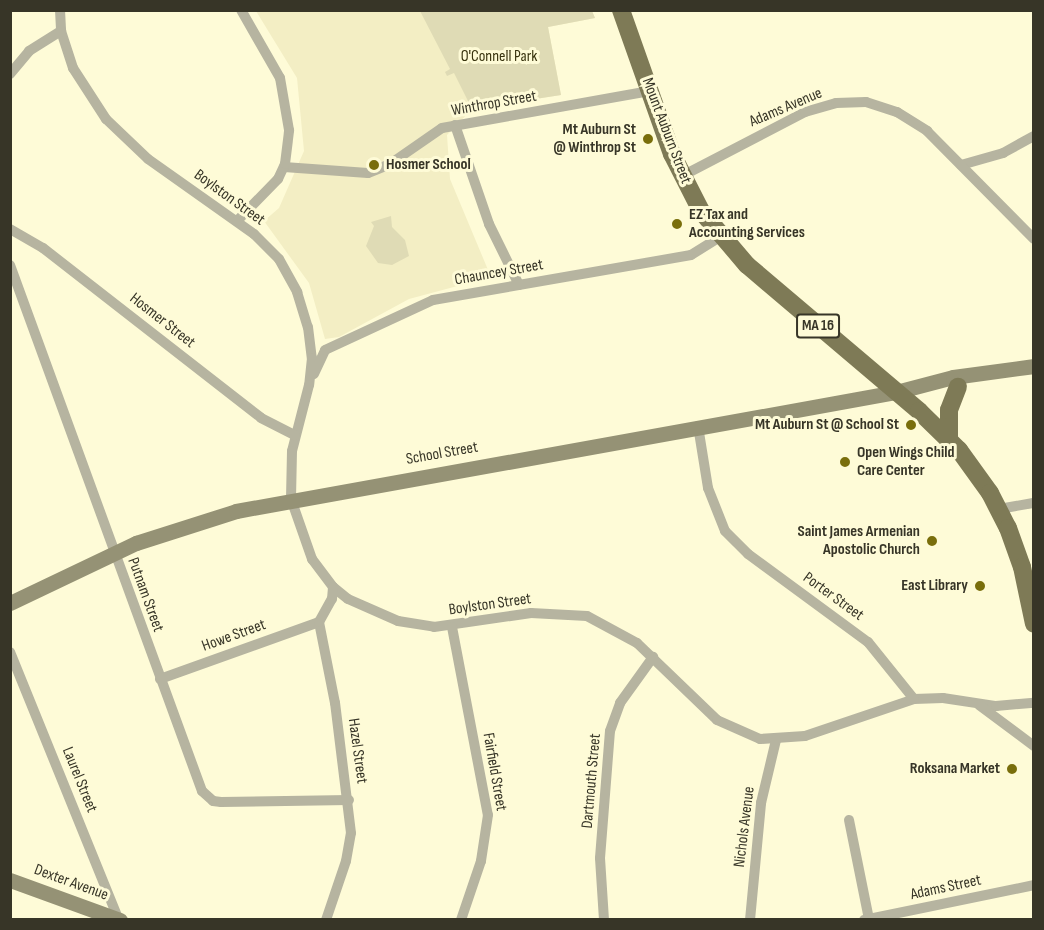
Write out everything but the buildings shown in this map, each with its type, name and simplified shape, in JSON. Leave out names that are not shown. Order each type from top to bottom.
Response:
[{"type":"main road","name":"Mount Auburn Street","points":[[621,10],[682,176],[720,237],[761,278],[949,438],[999,509],[1019,557],[1034,624]]},
{"type":"main road","points":[[949,438],[949,410],[958,387]]},
{"type":"street","name":"Boylston Street","points":[[60,10],[62,31],[82,85],[119,133],[148,159],[237,221],[267,246],[297,291],[311,342],[309,385],[295,435],[290,467],[291,499],[304,544],[333,587],[364,607],[398,621],[452,627],[531,613],[577,615],[621,632],[653,657],[717,720],[745,734],[776,740],[818,732],[914,699],[943,698],[978,705],[1034,704]]},
{"type":"street","points":[[237,221],[268,192],[284,167],[289,130],[285,95],[273,61],[241,10]]},
{"type":"street","points":[[10,74],[28,51],[62,31]]},
{"type":"street","name":"Winthrop Street","points":[[284,167],[368,173],[390,164],[437,130],[650,91]]},
{"type":"street","name":"Adams Avenue","points":[[682,176],[806,112],[851,101],[882,106],[913,120],[1034,239]]},
{"type":"street","points":[[455,125],[484,213],[519,285]]},
{"type":"street","points":[[961,165],[1003,153],[1034,136]]},
{"type":"street","name":"Hosmer Street","points":[[10,229],[43,248],[261,418],[295,435]]},
{"type":"street","name":"Chauncey Street","points":[[309,385],[325,350],[355,334],[433,300],[691,255],[720,237]]},
{"type":"street","name":"Putnam Street","points":[[10,265],[160,679],[206,798],[221,802],[349,800]]},
{"type":"street","name":"School Street","points":[[10,603],[114,553],[209,518],[291,499],[896,392],[936,381],[978,377],[1034,366]]},
{"type":"street","name":"School Street","points":[[896,392],[925,393],[958,387],[978,377]]},
{"type":"street","name":"Porter Street","points":[[698,426],[708,488],[725,531],[748,554],[868,642],[914,699]]},
{"type":"street","points":[[999,509],[1034,503]]},
{"type":"street","points":[[319,622],[332,599],[333,587]]},
{"type":"street","name":"Howe Street","points":[[160,679],[319,622]]},
{"type":"street","name":"Hazel Street","points":[[319,622],[349,800],[350,847],[326,920]]},
{"type":"street","name":"Fairfield Street","points":[[452,627],[488,815],[481,861],[461,920]]},
{"type":"street","name":"Laurel Street","points":[[10,652],[119,919]]},
{"type":"street","name":"Dartmouth Street","points":[[604,920],[600,858],[610,731],[620,704],[653,657]]},
{"type":"street","name":"Boylston Street","points":[[978,705],[1034,746]]},
{"type":"street","name":"Nichols Avenue","points":[[750,920],[761,803],[776,740]]},
{"type":"street","points":[[849,820],[866,919]]},
{"type":"street","name":"Dexter Avenue","points":[[10,880],[119,919]]},
{"type":"street","name":"Adams Street","points":[[866,919],[901,916],[1034,885]]},
{"type":"shaded area","name":"Hosmer School","points":[[256,11],[592,11],[595,18],[548,27],[561,95],[472,109],[447,135],[450,179],[491,277],[409,299],[339,337],[325,339],[309,283],[264,221],[279,208],[304,151],[297,78]]},
{"type":"green space","name":"O'Connell Park","points":[[420,11],[592,11],[595,18],[548,27],[561,95],[472,109],[454,73],[447,76],[445,72],[450,69]]},
{"type":"green space","points":[[391,216],[392,227],[405,240],[409,256],[392,265],[378,263],[366,246],[374,226],[371,222]]},
{"type":"place","name":"Mt Auburn St @ Winthrop St","points":[[648,139]]},
{"type":"place","name":"Hosmer School","points":[[374,165]]},
{"type":"place","name":"EZ Tax and Accounting Services","points":[[677,224]]},
{"type":"place","name":"Mt Auburn St @ School St","points":[[911,425]]},
{"type":"place","name":"Open Wings Child Care Center","points":[[845,462]]},
{"type":"place","name":"Saint James Armenian Apostolic Church","points":[[932,541]]},
{"type":"place","name":"East Library","points":[[980,586]]},
{"type":"place","name":"Roksana Market","points":[[1012,769]]}]
